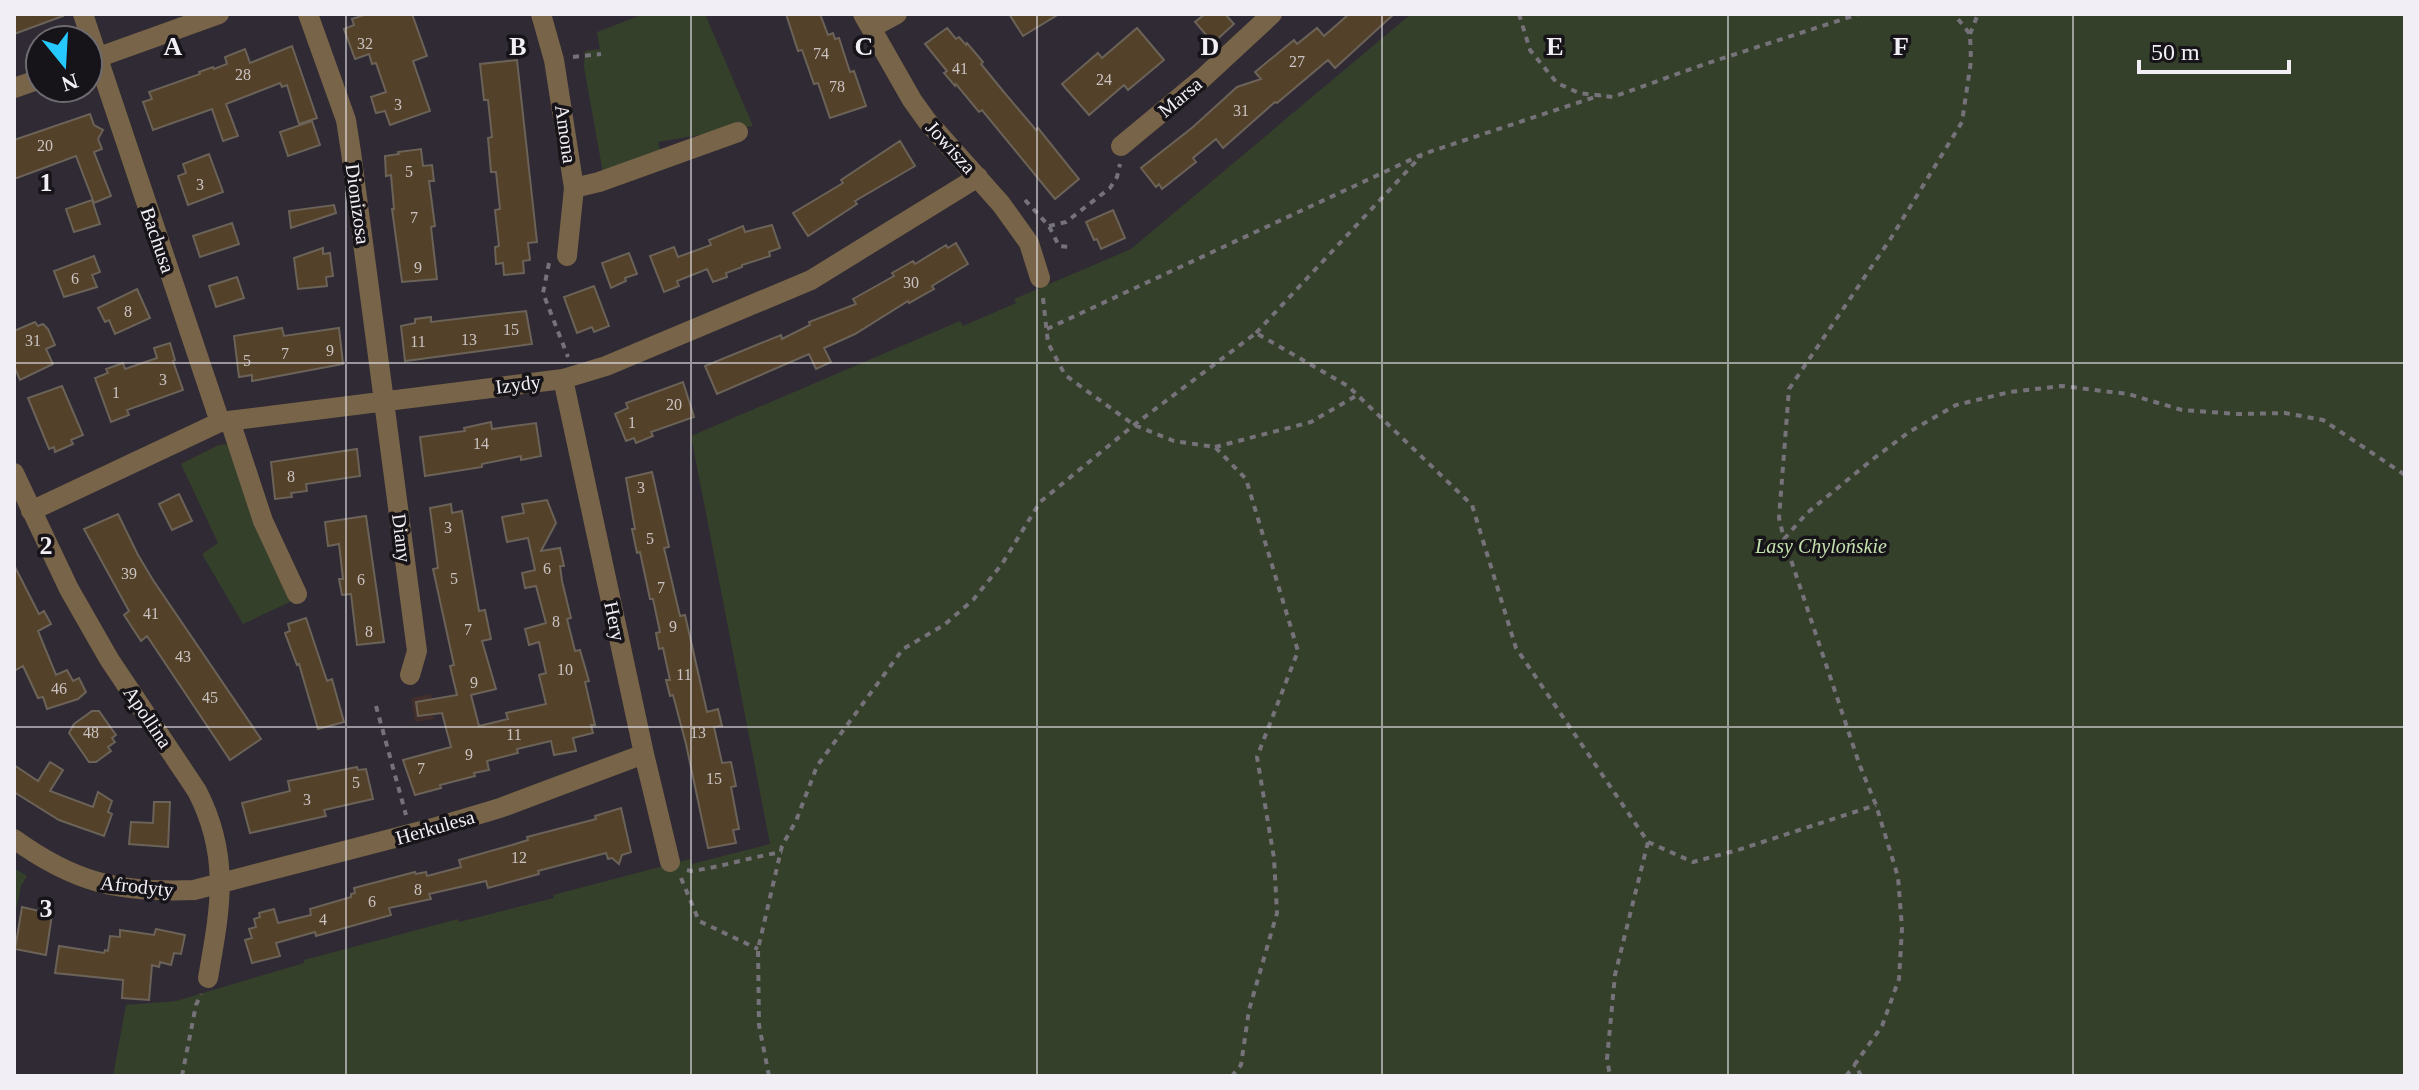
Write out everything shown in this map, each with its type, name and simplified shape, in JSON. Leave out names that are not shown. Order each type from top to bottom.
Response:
[{"type":"street","points":[[104,56],[219,14]]},
{"type":"street","name":"Dionizosa","points":[[308,14],[346,120],[385,401]]},
{"type":"street","name":"Amona","points":[[541,14],[554,60],[574,188],[567,256]]},
{"type":"street","points":[[867,21],[897,14]]},
{"type":"street","name":"Marsa","points":[[1121,146],[1203,78],[1272,14]]},
{"type":"street","name":"Jowisza","points":[[867,21],[927,121],[978,177],[1029,243],[1040,278]]},
{"type":"street","name":"Bachusa","points":[[104,93],[263,521],[297,594]]},
{"type":"street","points":[[574,188],[599,182],[738,132]]},
{"type":"street","name":"Izydy","points":[[31,511],[225,422],[385,401],[566,369],[606,366],[811,280],[978,177]]},
{"type":"street","name":"Hery","points":[[566,369],[644,754],[673,863]]},
{"type":"street","name":"Diany","points":[[385,401],[417,651],[410,675]]},
{"type":"street","name":"Apollina","points":[[14,473],[69,589],[109,659],[205,806],[212,827],[221,883],[208,978]]},
{"type":"street","name":"Herkulesa","points":[[221,883],[500,808],[644,754]]},
{"type":"street","name":"Afrodyty","points":[[14,839],[54,866],[114,887],[162,892],[194,890],[221,883]]},
{"type":"path","points":[[1519,14],[1530,50],[1557,83],[1579,93],[1613,97],[1859,14]]},
{"type":"path","points":[[1954,14],[1970,34]]},
{"type":"path","points":[[1846,1076],[1882,1026],[1899,979],[1902,928],[1898,877],[1779,518],[1789,389],[1891,238],[1962,122],[1971,61],[1970,34],[1978,14]]},
{"type":"path","points":[[569,58],[601,54]]},
{"type":"path","points":[[1046,330],[1423,154],[1601,95]]},
{"type":"path","points":[[1050,229],[1066,222],[1110,188],[1117,177],[1121,146]]},
{"type":"path","points":[[769,1076],[759,1025],[758,949],[782,846],[796,821],[817,766],[903,649],[944,625],[973,600],[1002,564],[1040,502],[1134,425],[1256,333],[1423,154]]},
{"type":"path","points":[[566,369],[543,293],[549,263],[567,256]]},
{"type":"path","points":[[1040,278],[1048,343],[1065,375],[1134,425],[1174,441],[1215,447],[1311,422],[1356,396]]},
{"type":"path","points":[[1256,333],[1348,386],[1472,505],[1516,648],[1648,842],[1693,862],[1876,805]]},
{"type":"path","points":[[1784,539],[1807,513],[1873,459],[1909,432],[1956,405],[2010,392],[2062,386],[2128,394],[2182,410],[2285,413],[2323,420],[2405,475]]},
{"type":"path","points":[[1215,447],[1246,479],[1298,651],[1257,757],[1274,858],[1277,913],[1249,1010],[1241,1065],[1232,1076]]},
{"type":"path","points":[[376,706],[407,818]]},
{"type":"path","points":[[1610,1076],[1607,1059],[1615,975],[1648,842]]},
{"type":"path","points":[[673,863],[691,871],[722,867],[753,856],[782,852]]},
{"type":"path","points":[[673,863],[699,921],[758,949]]},
{"type":"path","points":[[182,1076],[196,1005],[208,978]]},
{"type":"path","points":[[1855,1064],[1861,1076]]},
{"type":"shaded area","points":[[431,694],[434,719],[415,722],[411,698]]},
{"type":"green space","points":[[644,14],[705,14],[753,126],[658,142],[661,152],[603,173],[584,67],[585,51],[600,49],[597,32]]},
{"type":"green space","name":"Lasy Chylońskie","points":[[1411,14],[2405,14],[2405,1076],[113,1076],[126,1005],[176,1001],[304,963],[304,960],[458,919],[459,922],[554,898],[553,895],[690,859],[692,864],[770,844],[691,436],[960,321],[963,326],[1016,303],[1014,299],[1131,249]]},
{"type":"green space","points":[[229,444],[254,522],[290,602],[243,624],[202,554],[218,543],[181,464],[219,445]]},
{"type":"green space","points":[[14,868],[27,876],[21,886],[14,920]]},
{"type":"building","points":[[14,14],[63,14],[41,24],[24,24],[24,30],[14,34]]},
{"type":"building","points":[[367,14],[412,14],[427,56],[413,61],[430,111],[390,125],[385,111],[376,113],[371,97],[386,92],[376,63],[372,64],[369,54],[355,59],[344,29],[354,25],[352,19]]},
{"type":"building","points":[[786,14],[820,14],[828,35],[833,33],[835,39],[839,38],[866,106],[830,118],[818,83],[814,84],[802,50],[798,51]]},
{"type":"building","points":[[1009,14],[1059,14],[1023,36]]},
{"type":"building","points":[[1205,14],[1225,14],[1234,24],[1213,43],[1195,22]]},
{"type":"building","points":[[1349,14],[1394,14],[1335,68],[1328,60],[1223,148],[1216,139],[1193,158],[1196,162],[1162,189],[1159,184],[1156,187],[1141,168],[1237,87],[1261,79],[1255,72],[1294,40],[1297,44],[1317,28],[1324,36]]},
{"type":"building","points":[[947,28],[956,39],[959,37],[967,43],[1003,91],[1079,179],[1055,199],[982,110],[979,112],[944,73],[947,71],[925,44]]},
{"type":"building","points":[[1137,28],[1164,60],[1128,90],[1124,85],[1089,115],[1062,84],[1098,53],[1102,58]]},
{"type":"building","points":[[292,46],[317,118],[299,124],[287,85],[282,87],[280,83],[226,104],[238,136],[223,141],[212,109],[153,130],[143,102],[152,99],[149,92],[227,64],[225,57],[245,49],[250,63]]},
{"type":"building","points":[[517,60],[537,242],[528,243],[530,260],[523,261],[524,273],[504,275],[503,263],[496,264],[495,247],[499,246],[495,210],[500,209],[496,172],[491,172],[488,138],[492,137],[480,64]]},
{"type":"building","points":[[90,114],[94,125],[103,130],[98,139],[102,149],[94,152],[111,196],[94,203],[76,156],[14,179],[14,140]]},
{"type":"building","points":[[312,121],[320,145],[288,156],[280,132]]},
{"type":"building","points":[[900,141],[915,166],[855,201],[857,204],[808,236],[793,213],[843,183],[841,180]]},
{"type":"building","points":[[421,149],[423,166],[432,165],[434,181],[429,181],[437,279],[402,282],[392,209],[391,175],[386,176],[385,156]]},
{"type":"building","points":[[209,154],[223,192],[188,205],[178,176],[186,173],[183,164]]},
{"type":"building","points":[[92,200],[100,224],[74,232],[66,209]]},
{"type":"building","points":[[334,205],[336,213],[291,228],[289,211]]},
{"type":"building","points":[[1113,210],[1125,238],[1101,249],[1086,222]]},
{"type":"building","points":[[232,223],[239,244],[200,257],[193,236]]},
{"type":"building","points":[[772,225],[780,248],[769,252],[770,256],[742,265],[726,273],[727,277],[713,282],[707,269],[677,281],[679,286],[664,292],[650,256],[674,247],[678,257],[711,245],[709,240],[743,226],[745,232]]},
{"type":"building","points":[[956,243],[968,264],[932,286],[934,289],[824,348],[831,362],[816,369],[809,354],[717,394],[705,366],[781,335],[782,339],[810,325],[809,322],[856,304],[853,299],[894,276],[892,273],[913,261],[915,264],[946,245],[948,248]]},
{"type":"building","points":[[323,248],[323,254],[330,253],[333,276],[326,277],[327,286],[298,289],[294,258]]},
{"type":"building","points":[[629,253],[637,274],[611,288],[602,263]]},
{"type":"building","points":[[94,256],[100,272],[92,275],[97,287],[64,297],[54,271]]},
{"type":"building","points":[[237,277],[244,298],[216,307],[209,286]]},
{"type":"building","points":[[594,286],[609,326],[594,332],[592,327],[577,333],[564,297]]},
{"type":"building","points":[[137,289],[150,318],[115,334],[109,320],[105,322],[98,308]]},
{"type":"building","points":[[526,311],[532,344],[405,361],[401,326],[415,323],[415,319],[431,317],[431,322]]},
{"type":"building","points":[[35,322],[48,329],[55,345],[46,349],[53,364],[20,380],[14,366],[14,331]]},
{"type":"building","points":[[282,328],[284,336],[339,328],[343,364],[252,381],[252,375],[239,377],[234,336]]},
{"type":"building","points":[[170,343],[183,390],[127,410],[129,415],[111,422],[95,378],[108,373],[106,369],[123,363],[125,369],[157,358],[154,348]]},
{"type":"building","points":[[683,382],[694,417],[651,432],[653,436],[636,443],[634,438],[626,441],[615,414],[628,408],[626,403]]},
{"type":"building","points":[[62,386],[83,435],[71,440],[73,444],[55,452],[54,447],[49,449],[28,398]]},
{"type":"building","points":[[491,422],[492,429],[536,423],[541,456],[521,460],[521,456],[482,464],[482,467],[425,476],[420,437],[465,431],[464,428]]},
{"type":"building","points":[[357,449],[360,476],[306,484],[307,491],[275,499],[271,462]]},
{"type":"building","points":[[652,472],[669,547],[664,548],[680,616],[685,615],[707,712],[718,709],[722,726],[714,727],[722,763],[731,762],[736,786],[731,787],[739,829],[733,830],[736,843],[708,848],[686,744],[666,680],[670,680],[663,648],[659,649],[656,633],[660,632],[653,599],[650,599],[640,552],[637,553],[626,478]]},
{"type":"building","points":[[179,494],[192,521],[172,530],[159,504]]},
{"type":"building","points":[[547,500],[556,523],[541,551],[560,548],[564,566],[560,566],[562,581],[571,618],[567,619],[575,651],[580,650],[589,681],[585,682],[595,725],[591,725],[593,733],[573,738],[576,751],[554,755],[551,741],[517,749],[518,753],[487,761],[489,770],[415,795],[403,760],[451,747],[442,713],[418,716],[416,702],[457,695],[450,666],[454,665],[433,569],[438,568],[430,508],[451,504],[452,513],[462,511],[479,611],[485,610],[491,639],[482,641],[496,689],[471,695],[479,726],[508,719],[506,713],[546,704],[539,675],[546,673],[539,642],[529,645],[525,629],[546,623],[536,586],[525,588],[522,573],[535,570],[528,538],[507,542],[502,517],[524,513],[522,504]]},
{"type":"building","points":[[118,514],[153,580],[261,739],[230,760],[147,636],[141,641],[124,615],[129,611],[84,529]]},
{"type":"building","points":[[366,516],[384,642],[357,645],[351,594],[342,595],[339,579],[343,579],[339,544],[328,546],[325,522]]},
{"type":"building","points":[[14,565],[39,614],[44,611],[51,624],[38,631],[56,675],[67,670],[73,681],[79,678],[86,692],[78,699],[47,709],[43,697],[38,698],[23,666],[14,671]]},
{"type":"building","points":[[306,618],[327,681],[332,679],[344,722],[318,729],[299,664],[285,633],[290,631],[288,624]]},
{"type":"building","points":[[92,711],[99,711],[116,735],[112,738],[115,742],[108,747],[111,751],[96,762],[89,762],[69,733],[74,724]]},
{"type":"building","points":[[50,762],[63,770],[50,791],[93,807],[98,792],[112,801],[108,812],[112,814],[104,836],[59,820],[14,792],[14,765],[38,781]]},
{"type":"building","points":[[357,767],[358,770],[366,769],[373,799],[324,810],[326,816],[250,833],[242,803],[290,791],[288,781]]},
{"type":"building","points":[[154,802],[170,802],[168,847],[129,844],[131,822],[153,823]]},
{"type":"building","points":[[621,808],[631,852],[622,855],[619,864],[612,858],[608,859],[606,853],[488,888],[486,881],[429,894],[431,899],[389,908],[391,915],[316,936],[315,932],[276,943],[280,956],[252,963],[245,940],[252,938],[249,929],[256,927],[254,919],[260,917],[259,913],[274,909],[278,923],[311,915],[310,909],[351,897],[355,893],[354,888],[415,872],[426,872],[427,876],[461,867],[459,860],[528,840],[527,837],[596,819],[595,816]]},
{"type":"building","points":[[22,907],[52,914],[46,955],[15,949]]},
{"type":"building","points":[[156,929],[185,935],[181,954],[174,953],[171,965],[160,962],[159,967],[152,965],[149,1000],[122,998],[123,980],[55,973],[59,946],[104,953],[108,951],[110,936],[120,937],[120,930],[154,935]]}]
